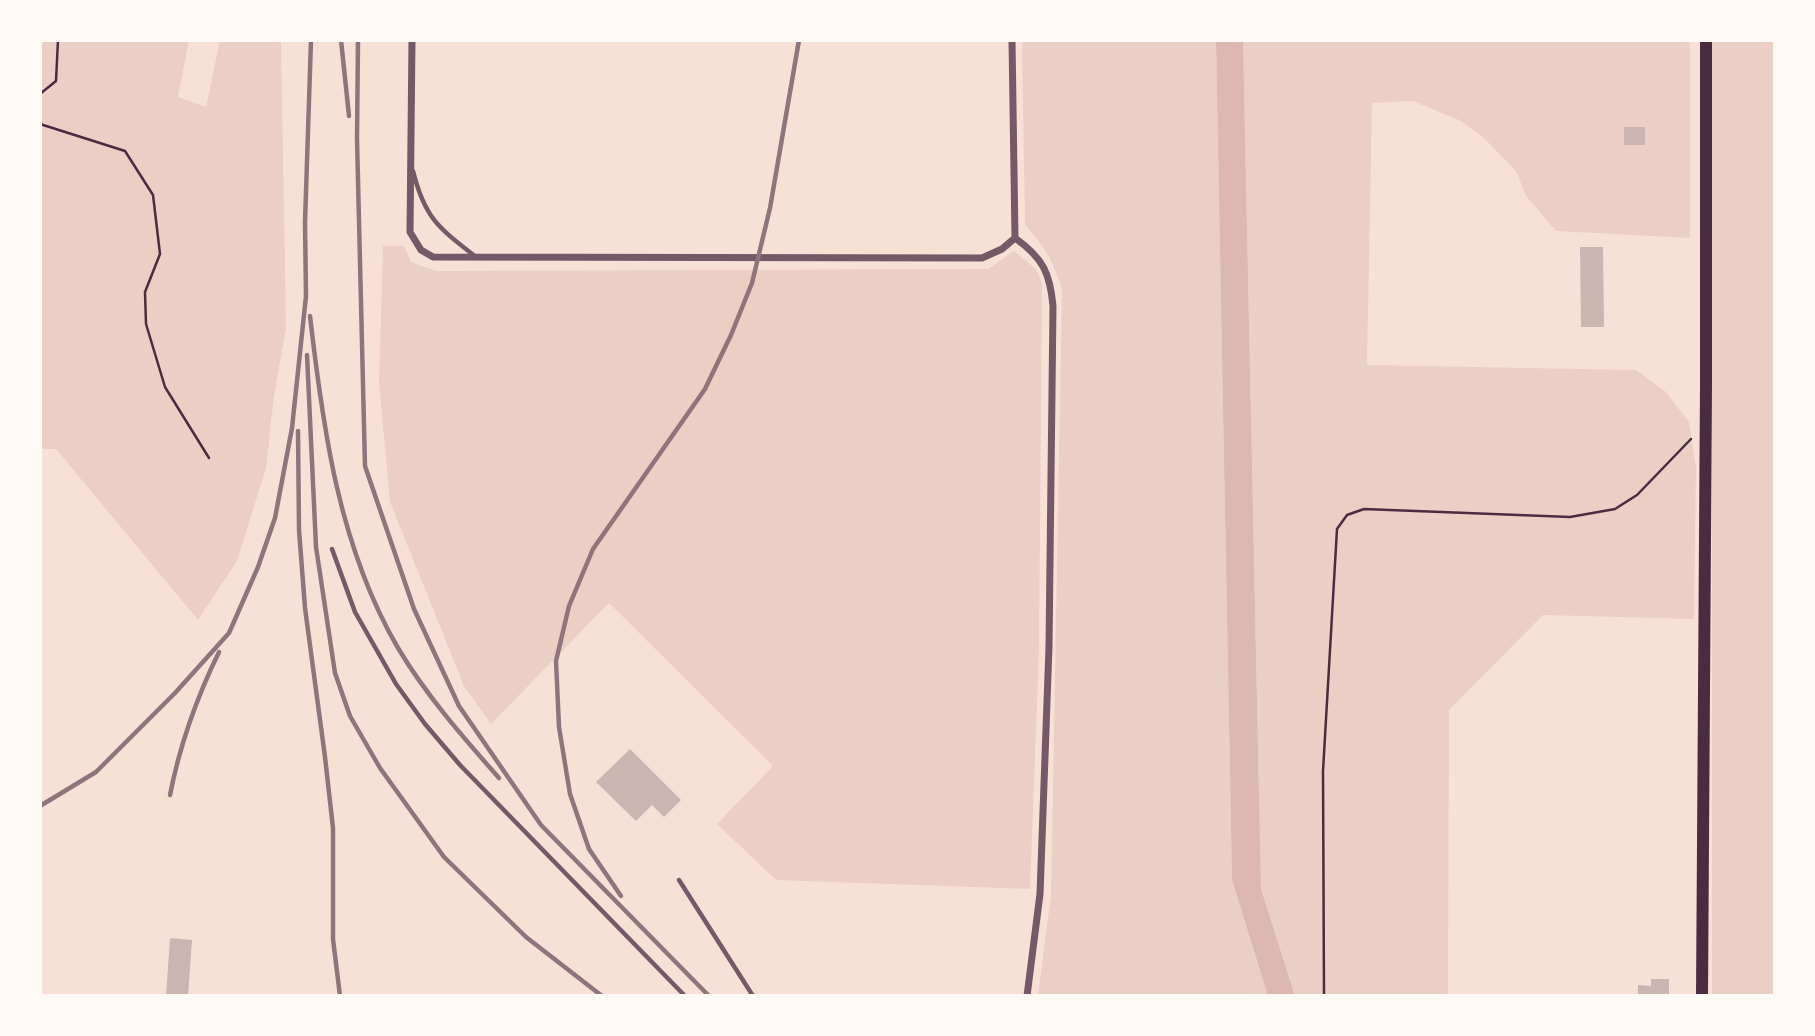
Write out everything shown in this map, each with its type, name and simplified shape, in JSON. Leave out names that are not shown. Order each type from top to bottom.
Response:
[{"type":"main road","points":[[1702,996],[1706,40]]},
{"type":"street","points":[[412,40],[410,232],[421,250],[433,257],[982,258],[1015,239]]},
{"type":"street","points":[[1012,40],[1015,239]]},
{"type":"street","points":[[1015,239],[1029,248],[1044,267],[1051,280],[1053,306],[1049,647],[1042,852],[1040,894],[1027,996]]},
{"type":"lane","points":[[411,162],[429,215],[444,232],[477,257]]},
{"type":"lane","points":[[332,549],[355,612],[396,684],[425,724],[460,765],[685,996]]},
{"type":"lane","points":[[679,880],[753,996]]},
{"type":"path","points":[[40,94],[56,81],[58,40]]},
{"type":"path","points":[[40,124],[125,152],[153,195],[160,254],[145,292],[146,324],[165,387],[209,458]]},
{"type":"path","points":[[1324,996],[1323,771],[1337,529],[1347,515],[1364,509],[1570,517],[1615,509],[1637,495],[1705,424]]},
{"type":"shaded area","points":[[40,40],[189,40],[178,97],[206,107],[220,40],[281,40],[286,328],[274,396],[266,468],[237,561],[198,620],[56,449],[40,449]]},
{"type":"shaded area","points":[[1022,40],[1216,40],[1232,880],[1268,996],[1038,996],[1051,895],[1062,289],[1048,255],[1025,225]]},
{"type":"shaded area","points":[[1216,40],[1243,40],[1261,889],[1295,996],[1268,996],[1232,880]]},
{"type":"shaded area","points":[[1243,40],[1690,40],[1690,238],[1556,231],[1526,196],[1516,171],[1484,138],[1461,121],[1413,101],[1372,103],[1367,365],[1636,370],[1666,392],[1689,422],[1696,468],[1694,619],[1543,615],[1449,710],[1448,996],[1295,996],[1261,889]]},
{"type":"shaded area","points":[[1712,40],[1775,40],[1775,996],[1712,996]]},
{"type":"shaded area","points":[[383,246],[404,246],[411,262],[436,271],[988,269],[1014,251],[1036,269],[1042,283],[1039,651],[1030,889],[776,880],[717,824],[773,766],[609,603],[491,724],[464,686],[390,502],[379,383]]},
{"type":"building","points":[[1624,127],[1645,127],[1645,145],[1624,145]]},
{"type":"building","points":[[1580,247],[1603,247],[1604,327],[1581,327]]},
{"type":"building","points":[[630,749],[681,800],[664,817],[652,805],[636,821],[596,782]]},
{"type":"building","points":[[170,938],[192,940],[188,996],[166,996]]},
{"type":"building","points":[[1651,979],[1669,979],[1669,996],[1638,996],[1638,985],[1651,986]]},
{"type":"railway","points":[[40,806],[96,772],[175,693],[229,633],[258,567],[275,518],[292,428],[306,296],[305,222],[311,40]]},
{"type":"railway","points":[[341,40],[349,116]]},
{"type":"railway","points":[[358,40],[357,139],[365,466],[414,609],[459,706],[541,825],[709,996]]},
{"type":"railway","points":[[621,896],[589,849],[570,794],[559,727],[556,661],[569,606],[593,549],[705,389],[752,283],[770,208],[799,40]]},
{"type":"railway","points":[[310,316],[328,444],[348,528],[361,569],[398,648],[420,682],[499,778]]},
{"type":"railway","points":[[307,355],[316,547],[335,673],[350,716],[380,768],[444,857],[526,937],[602,996]]},
{"type":"railway","points":[[298,431],[299,530],[305,608],[333,828],[333,939],[340,996]]},
{"type":"railway","points":[[170,795],[190,722],[219,652]]}]
